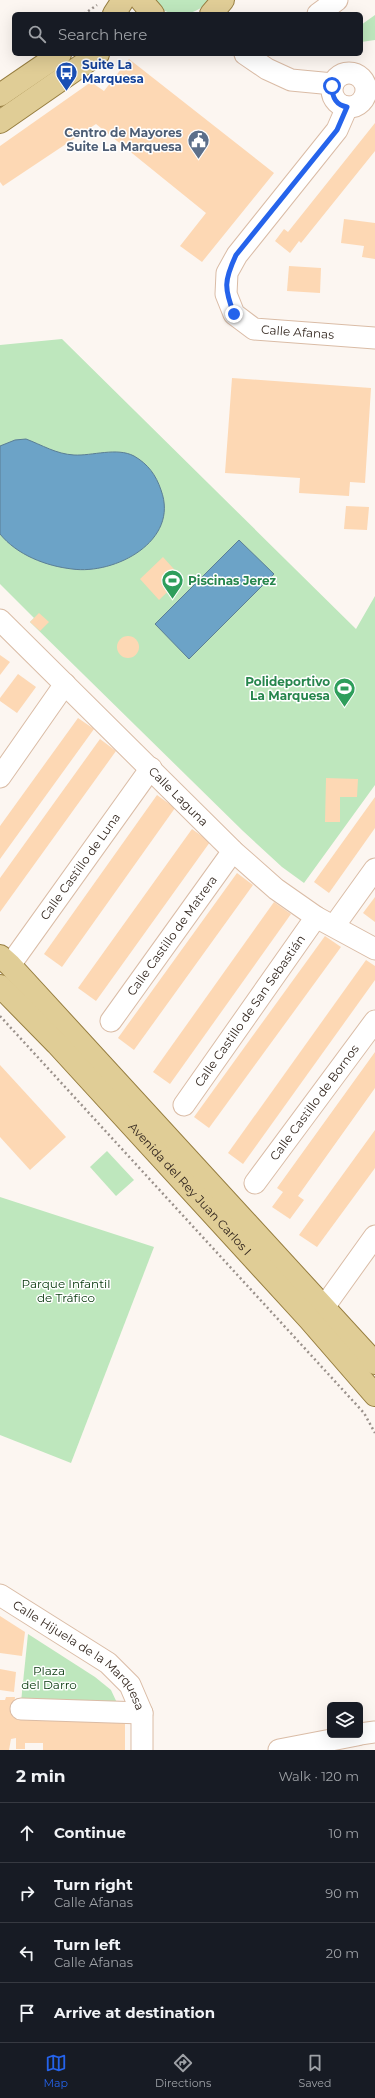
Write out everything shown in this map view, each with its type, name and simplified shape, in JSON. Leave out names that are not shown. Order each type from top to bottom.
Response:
[{"type":"main road","points":[[107,9],[123,0]]},
{"type":"main road","points":[[141,0],[151,12]]},
{"type":"main road","points":[[213,12],[223,0]]},
{"type":"main road","points":[[0,96],[57,56]]},
{"type":"main road","points":[[0,122],[95,56]]},
{"type":"main road","name":"Avenida del Rey Juan Carlos I","points":[[5,961],[324,1307],[373,1358]]},
{"type":"main road","name":"Avenida del Rey Juan Carlos I","points":[[0,986],[57,1044],[314,1325],[375,1395]]},
{"type":"street","points":[[223,0],[225,12]]},
{"type":"street","points":[[321,12],[337,0]]},
{"type":"street","points":[[252,56],[267,60],[291,80],[333,84]]},
{"type":"street","points":[[348,74],[370,82],[361,102],[357,105],[347,107],[341,105],[333,97],[333,84],[338,77],[348,74]]},
{"type":"street","name":"Calle Afanas","points":[[347,107],[337,130],[236,255],[227,273],[226,294],[234,314],[254,329],[375,338]]},
{"type":"street","name":"Calle Laguna","points":[[0,620],[151,768],[233,851],[276,889],[325,921],[375,949]]},
{"type":"street","points":[[0,777],[65,684]]},
{"type":"street","name":"Calle Castillo de Luna","points":[[5,961],[151,768]]},
{"type":"street","name":"Calle Castillo de Matrera","points":[[111,1021],[233,851]]},
{"type":"street","name":"Calle Castillo de San Sebastián","points":[[184,1105],[325,921],[375,869]]},
{"type":"street","name":"Calle Castillo de Bornos","points":[[255,1183],[375,1021]]},
{"type":"street","points":[[324,1307],[375,1236]]},
{"type":"street","name":"Calle Hijuela de la Marquesa","points":[[0,1595],[108,1662],[130,1685],[142,1713],[142,1750]]},
{"type":"street","points":[[21,1709],[142,1713]]},
{"type":"street","points":[[363,1734],[375,1732]]},
{"type":"street","points":[[279,1750],[343,1738]]},
{"type":"path","points":[[93,12],[107,9]]},
{"type":"path","points":[[0,1016],[364,1413],[375,1433]]},
{"type":"green space","points":[[152,0],[210,0],[204,6],[192,12],[168,12]]},
{"type":"green space","points":[[375,15],[375,40],[363,42],[363,24]]},
{"type":"green space","name":"Piscinas Jerez","points":[[62,339],[356,629],[375,596],[375,785],[304,883],[282,867],[243,831],[30,622],[34,618],[0,584],[0,345]]},
{"type":"green space","points":[[107,1151],[134,1180],[116,1196],[90,1167]]},
{"type":"green space","name":"Parque Infantil de Tráfico","points":[[0,1197],[154,1247],[71,1463],[0,1435]]},
{"type":"green space","name":"Plaza del Darro","points":[[28,1634],[95,1677],[111,1690],[118,1705],[21,1702]]},
{"type":"water","points":[[26,439],[55,451],[74,455],[104,452],[127,453],[143,463],[151,470],[159,485],[164,508],[161,525],[153,539],[140,551],[124,560],[107,566],[89,569],[72,569],[52,565],[23,554],[15,548],[0,534],[0,446],[15,440]]},
{"type":"water","points":[[239,540],[274,574],[189,659],[155,624]]},
{"type":"building","name":"Centro de Mayores Suite La Marquesa","points":[[129,59],[274,173],[202,262],[180,246],[206,213],[96,124],[3,186],[0,182],[0,146],[91,82],[104,91]]},
{"type":"building","points":[[375,123],[375,151],[301,243],[299,241],[290,253],[275,241],[284,229],[288,232]]},
{"type":"building","points":[[344,219],[375,223],[375,259],[362,257],[364,246],[341,243]]},
{"type":"building","points":[[289,266],[321,268],[320,293],[287,291]]},
{"type":"building","points":[[232,378],[371,388],[365,483],[350,482],[349,496],[299,493],[300,478],[225,473]]},
{"type":"building","points":[[346,506],[369,507],[367,530],[344,529]]},
{"type":"building","points":[[163,557],[182,578],[159,600],[140,579]]},
{"type":"building","points":[[39,613],[49,622],[40,631],[30,622]]},
{"type":"building","points":[[128,636],[136,639],[139,647],[136,655],[128,658],[120,655],[117,647],[120,639]]},
{"type":"building","points":[[0,655],[10,662],[0,675]]},
{"type":"building","points":[[18,674],[36,687],[17,713],[0,701],[0,698]]},
{"type":"building","points":[[78,718],[94,729],[0,859],[0,826]]},
{"type":"building","points":[[100,739],[116,751],[0,912],[0,878]]},
{"type":"building","points":[[326,778],[358,779],[357,797],[340,797],[340,822],[325,822]]},
{"type":"building","points":[[157,795],[175,808],[62,967],[44,954]]},
{"type":"building","points":[[375,797],[375,828],[329,893],[314,882]]},
{"type":"building","points":[[192,829],[210,842],[96,1001],[78,988]]},
{"type":"building","points":[[237,873],[253,885],[134,1050],[118,1038]]},
{"type":"building","points":[[375,897],[375,922],[363,913]]},
{"type":"building","points":[[274,902],[291,914],[170,1084],[153,1072]]},
{"type":"building","points":[[325,936],[341,947],[209,1128],[194,1117]]},
{"type":"building","points":[[366,960],[375,966],[375,980],[243,1164],[228,1153]]},
{"type":"building","points":[[375,1052],[375,1088],[298,1196],[304,1200],[290,1219],[272,1207],[283,1192],[277,1188]]},
{"type":"building","points":[[0,1065],[66,1137],[30,1170],[0,1137]]},
{"type":"building","points":[[375,1130],[375,1168],[317,1247],[299,1235]]},
{"type":"building","points":[[0,1616],[25,1632],[22,1656],[0,1653]]},
{"type":"building","points":[[0,1669],[16,1672],[14,1692],[0,1690]]},
{"type":"building","points":[[6,1697],[15,1697],[13,1714],[125,1716],[125,1750],[43,1750],[43,1743],[25,1743],[25,1749],[16,1749],[16,1738],[11,1739],[9,1750],[0,1750],[0,1700],[5,1700]]},
{"type":"place","name":"Suite La Marquesa","points":[[67,92]]},
{"type":"place","name":"Centro de Mayores Suite La Marquesa","points":[[198,160]]},
{"type":"place","name":"Piscinas Jerez","points":[[173,600]]},
{"type":"place","name":"Polideportivo La Marquesa","points":[[345,708]]},
{"type":"route","points":[[234,314],[226,294],[227,273],[236,255],[337,130],[347,107],[336,102],[333,97],[332,86]]}]
